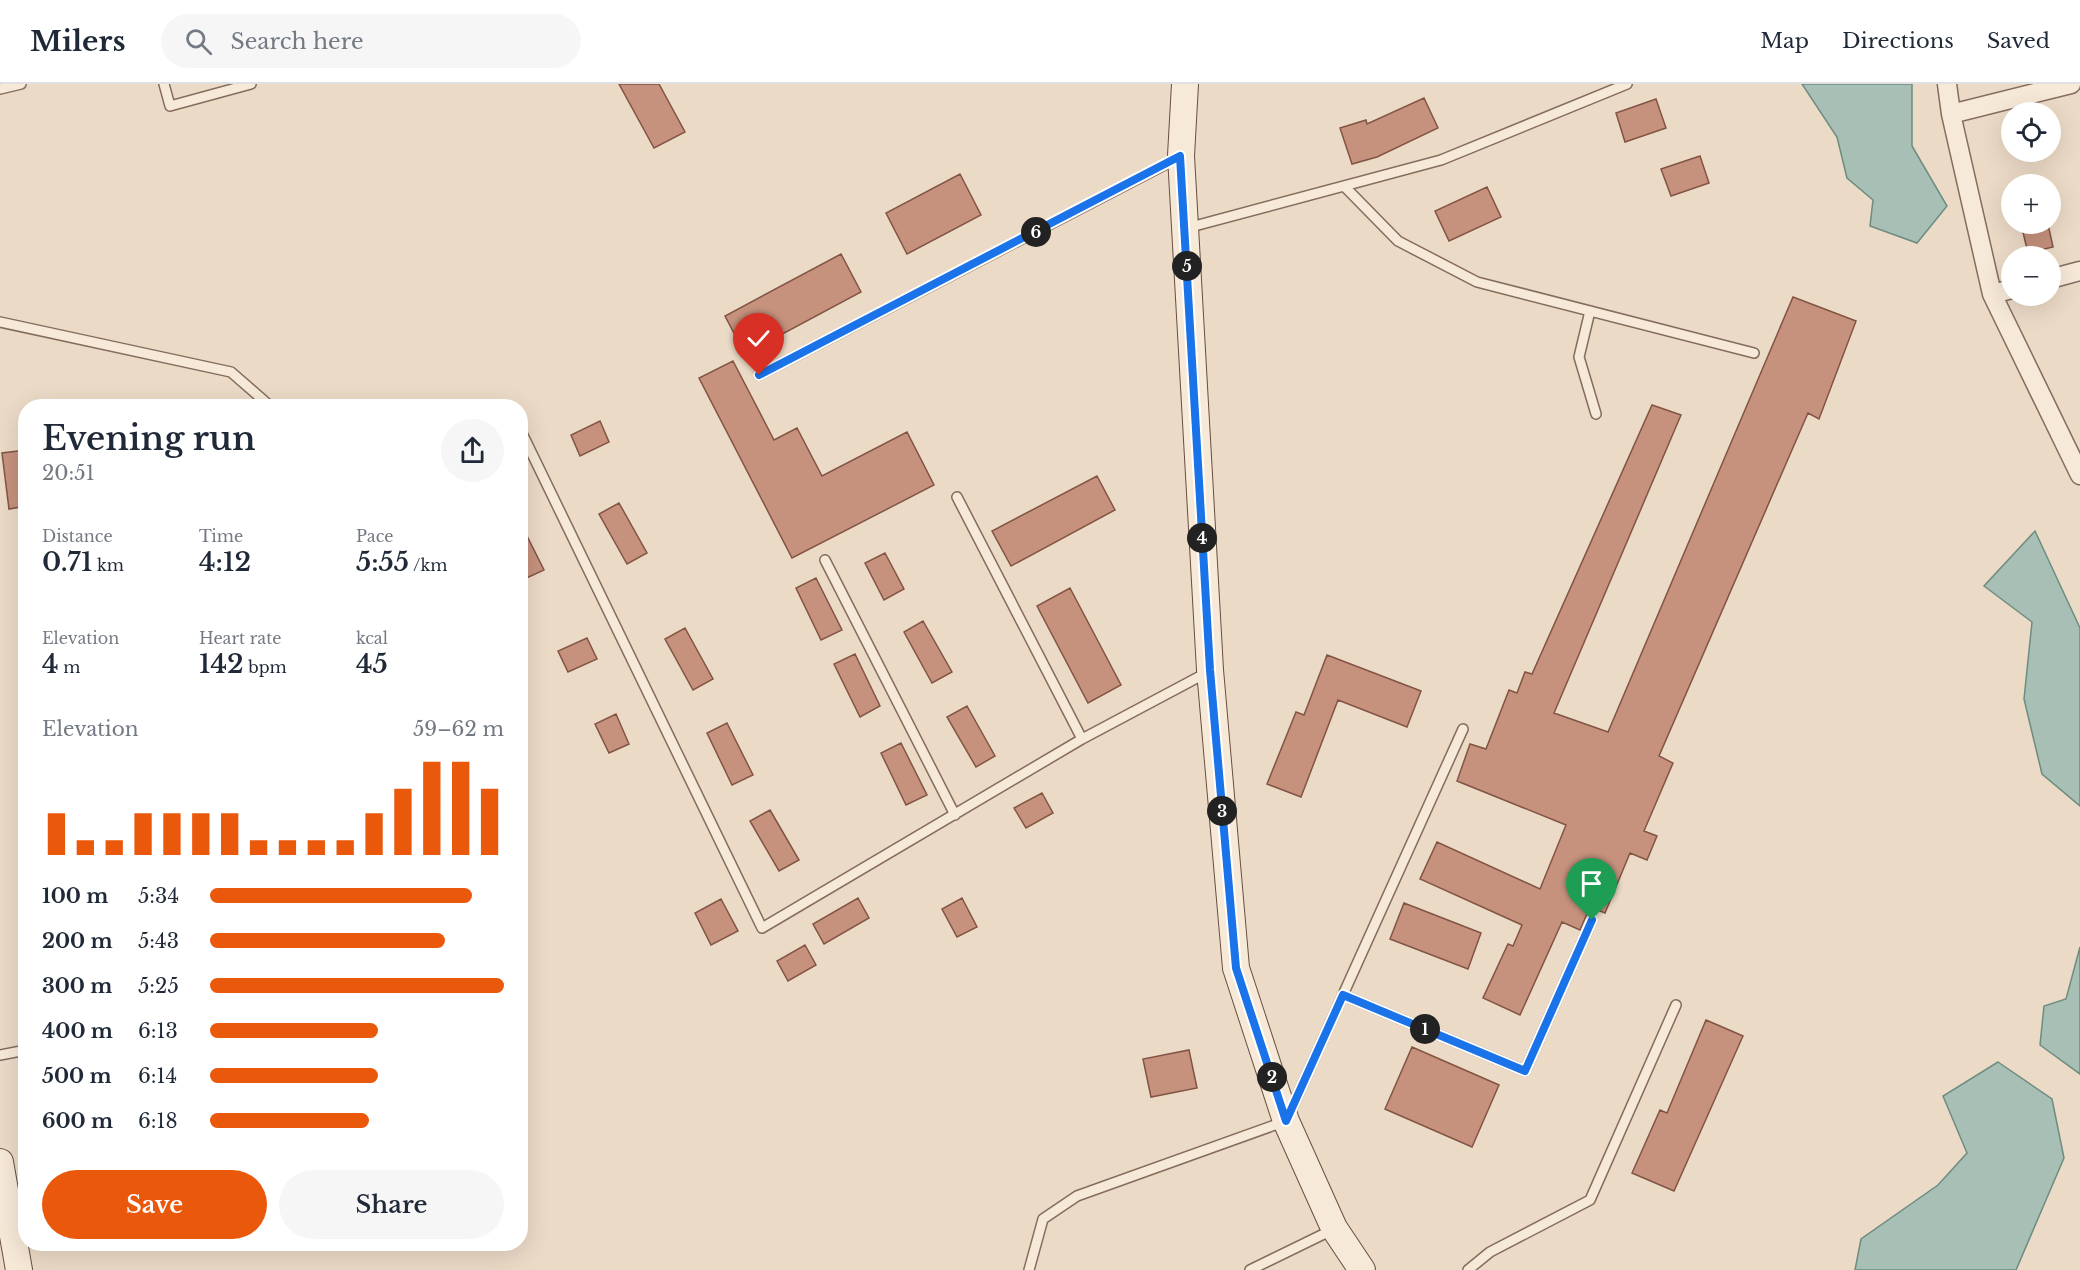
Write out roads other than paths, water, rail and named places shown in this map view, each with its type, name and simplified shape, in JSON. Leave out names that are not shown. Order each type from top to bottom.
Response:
[{"type":"street","points":[[1185,84],[1180,156],[1210,670],[1236,968],[1286,1121],[1334,1228],[1362,1270]]},
{"type":"street","points":[[1947,84],[1951,114],[1992,294],[2079,475]]},
{"type":"street","points":[[1951,114],[2071,84]]},
{"type":"street","points":[[2061,276],[2080,271]]},
{"type":"street","points":[[1992,294],[2001,292]]},
{"type":"street","points":[[0,1162],[19,1270]]},
{"type":"lane","points":[[0,90],[21,84]]},
{"type":"lane","points":[[164,84],[170,106],[251,84]]},
{"type":"lane","points":[[1185,228],[1441,160],[1627,84]]},
{"type":"lane","points":[[759,375],[1180,156]]},
{"type":"lane","points":[[1344,186],[1398,241],[1478,282],[1754,353]]},
{"type":"lane","points":[[1590,311],[1579,357],[1596,414]]},
{"type":"lane","points":[[0,322],[231,372],[262,399]]},
{"type":"lane","points":[[528,445],[762,928],[1082,740],[1210,670]]},
{"type":"lane","points":[[957,497],[1082,740]]},
{"type":"lane","points":[[825,560],[955,815]]},
{"type":"lane","points":[[1029,1270],[1043,1220],[1077,1196],[1286,1121],[1463,729]]},
{"type":"lane","points":[[1343,995],[1525,1071],[1592,920]]},
{"type":"lane","points":[[1468,1270],[1490,1252],[1590,1200],[1676,1005]]},
{"type":"lane","points":[[0,1055],[18,1052]]},
{"type":"lane","points":[[1250,1270],[1334,1228]]}]
